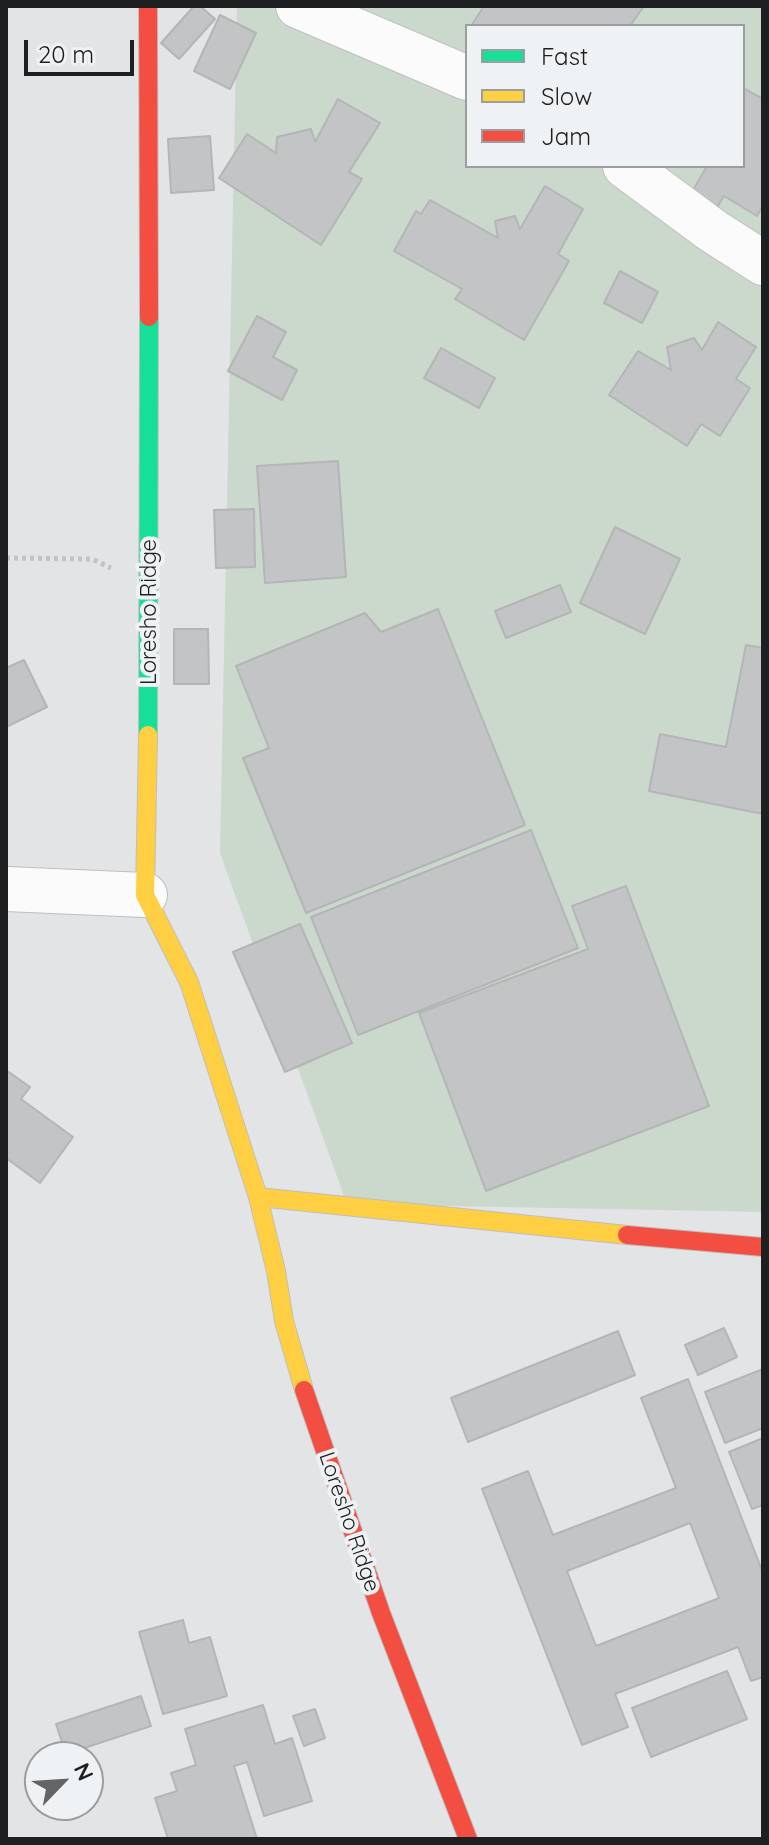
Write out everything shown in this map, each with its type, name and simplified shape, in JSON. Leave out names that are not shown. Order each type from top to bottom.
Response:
[{"type":"street","name":"Loresho Ridge","points":[[148,6],[150,587],[145,895],[189,982],[258,1197],[276,1271],[284,1321],[313,1421],[381,1613],[468,1839]]},
{"type":"street","points":[[298,6],[465,77]]},
{"type":"street","points":[[628,168],[713,231],[763,263]]},
{"type":"street","points":[[6,889],[145,895]]},
{"type":"street","points":[[258,1197],[763,1247]]},
{"type":"path","points":[[6,558],[92,559],[150,587]]},
{"type":"green space","points":[[237,6],[763,6],[763,1212],[347,1204],[220,853]]},
{"type":"building","points":[[194,6],[200,6],[215,19],[179,59],[161,43]]},
{"type":"building","points":[[484,6],[644,6],[631,24],[472,24]]},
{"type":"building","points":[[220,15],[256,33],[230,89],[194,71]]},
{"type":"building","points":[[745,89],[763,99],[763,205],[757,216],[724,196],[713,214],[688,199],[706,168],[745,168]]},
{"type":"building","points":[[338,99],[380,123],[349,172],[362,179],[321,245],[219,178],[247,134],[276,153],[277,137],[311,129],[315,142]]},
{"type":"building","points":[[210,136],[214,190],[171,193],[168,139]]},
{"type":"building","points":[[545,186],[583,209],[558,254],[569,261],[524,340],[455,299],[462,289],[394,251],[416,211],[421,214],[430,200],[498,238],[495,221],[515,216],[520,229]]},
{"type":"building","points":[[620,271],[658,292],[642,323],[604,303]]},
{"type":"building","points":[[257,316],[286,332],[273,357],[297,370],[282,400],[228,371]]},
{"type":"building","points":[[718,322],[756,347],[736,379],[750,388],[720,436],[701,424],[687,446],[609,395],[638,351],[671,370],[667,347],[694,338],[702,350]]},
{"type":"building","points":[[441,348],[495,378],[479,408],[424,378]]},
{"type":"building","points":[[338,461],[346,577],[265,583],[257,466]]},
{"type":"building","points":[[254,509],[255,567],[216,568],[214,510]]},
{"type":"building","points":[[615,527],[680,559],[645,634],[580,603]]},
{"type":"building","points":[[560,585],[571,612],[506,638],[495,611]]},
{"type":"building","points":[[438,609],[525,825],[306,913],[243,758],[269,748],[236,666],[365,613],[381,632]]},
{"type":"building","points":[[174,629],[208,629],[209,684],[174,684]]},
{"type":"building","points":[[746,645],[763,648],[763,814],[649,791],[660,734],[726,747]]},
{"type":"building","points":[[24,660],[47,707],[6,727],[6,668]]},
{"type":"building","points":[[531,830],[578,948],[358,1035],[311,917]]},
{"type":"building","points":[[626,886],[709,1106],[486,1191],[419,1013],[588,949],[572,906]]},
{"type":"building","points":[[300,924],[352,1043],[285,1072],[233,952]]},
{"type":"building","points":[[6,1070],[30,1087],[21,1099],[73,1137],[40,1183],[6,1158]]},
{"type":"building","points":[[724,1328],[737,1357],[698,1375],[685,1345]]},
{"type":"building","points":[[618,1331],[635,1375],[468,1442],[451,1398]]},
{"type":"building","points":[[763,1369],[763,1428],[725,1443],[705,1392]]},
{"type":"building","points":[[688,1379],[763,1573],[763,1677],[751,1681],[738,1647],[615,1694],[628,1727],[582,1745],[482,1489],[528,1471],[553,1535],[676,1488],[641,1398]],"holes":[[[690,1523],[719,1598],[596,1646],[567,1571]]]},
{"type":"building","points":[[763,1438],[763,1505],[752,1509],[729,1452]]},
{"type":"building","points":[[183,1620],[189,1643],[210,1637],[227,1696],[163,1714],[139,1632]]},
{"type":"building","points":[[727,1671],[747,1719],[651,1757],[632,1708]]},
{"type":"building","points":[[141,1696],[151,1726],[104,1741],[62,1741],[56,1724]]},
{"type":"building","points":[[263,1705],[275,1744],[292,1738],[312,1801],[264,1816],[247,1762],[234,1766],[257,1839],[168,1839],[155,1798],[177,1791],[171,1773],[196,1765],[185,1729]]},
{"type":"building","points":[[315,1709],[325,1738],[304,1746],[293,1716]]},
{"type":"traffic: fast","points":[[148,735],[149,317]]},
{"type":"traffic: slow","points":[[148,735],[145,895],[189,982],[258,1197],[276,1271],[284,1321],[304,1390]]},
{"type":"traffic: slow","points":[[258,1197],[627,1235]]},
{"type":"traffic: jam","points":[[148,6],[149,317]]},
{"type":"traffic: jam","points":[[627,1235],[763,1247]]},
{"type":"traffic: jam","points":[[304,1390],[381,1613],[468,1839]]}]
